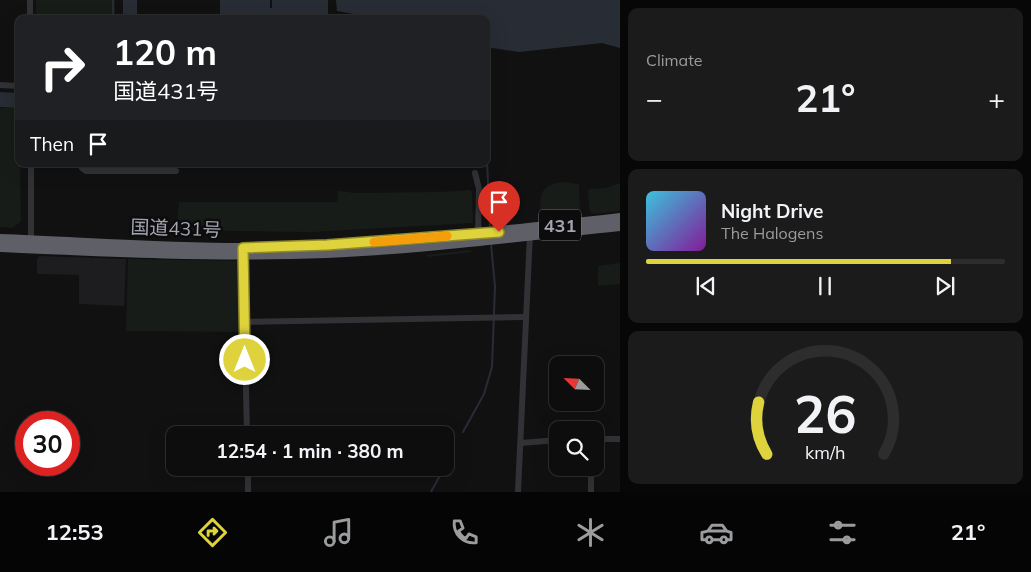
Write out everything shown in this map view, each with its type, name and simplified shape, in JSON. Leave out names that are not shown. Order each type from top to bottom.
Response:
[{"type":"highway","name":"国道431号","points":[[530,232],[620,218]]},
{"type":"highway","name":"国道431号","points":[[0,239],[31,244],[327,253],[421,247],[481,236],[620,226]]},
{"type":"highway","name":"国道431号","points":[[0,248],[31,244]]},
{"type":"street","points":[[30,0],[30,15]]},
{"type":"street","points":[[0,85],[15,86]]},
{"type":"street","points":[[31,167],[31,244]]},
{"type":"street","points":[[82,167],[86,170],[161,167],[176,171]]},
{"type":"street","points":[[475,173],[479,189],[481,236]]},
{"type":"street","points":[[518,492],[530,232]]},
{"type":"street","points":[[243,251],[247,426]]},
{"type":"street","points":[[245,322],[526,317]]},
{"type":"street","points":[[604,439],[620,439]]},
{"type":"street","points":[[521,442],[549,440]]},
{"type":"street","points":[[248,476],[248,492]]},
{"type":"street","points":[[591,476],[592,492]]},
{"type":"shaded area","points":[[36,0],[115,0],[115,15],[36,15]]},
{"type":"shaded area","points":[[123,0],[137,0],[137,15],[123,15]]},
{"type":"shaded area","points":[[220,0],[270,0],[270,8],[272,8],[272,0],[328,0],[328,15],[220,15]]},
{"type":"shaded area","points":[[336,0],[620,0],[620,48],[602,43],[519,52],[490,48],[490,15],[360,15],[337,11]]},
{"type":"shaded area","points":[[0,92],[15,93],[15,108],[0,107]]},
{"type":"shaded area","points":[[0,108],[15,108],[15,167],[20,167],[21,221],[12,228],[0,227]]},
{"type":"shaded area","points":[[562,182],[579,184],[580,214],[541,218],[540,202],[542,192],[549,186]]},
{"type":"shaded area","points":[[620,183],[620,211],[594,214],[590,212],[589,189],[606,188]]},
{"type":"shaded area","points":[[470,190],[472,192],[473,223],[312,232],[176,230],[179,202],[337,202],[338,191],[355,193]]},
{"type":"shaded area","points":[[469,250],[473,252],[428,257],[426,255]]},
{"type":"shaded area","points":[[39,256],[126,259],[124,306],[79,304],[79,275],[37,274],[37,260]]},
{"type":"shaded area","points":[[128,259],[241,261],[243,332],[126,331]]},
{"type":"shaded area","points":[[620,263],[620,284],[598,286],[598,266]]},
{"type":"waterway","points":[[113,0],[113,15]]},
{"type":"waterway","points":[[487,167],[490,229]]},
{"type":"waterway","points":[[463,432],[484,394],[492,367],[495,286],[491,244]]},
{"type":"waterway","points":[[431,492],[440,476]]},
{"type":"slow traffic","points":[[374,242],[447,236]]},
{"type":"route","points":[[245,360],[243,248],[408,240],[499,232]]}]
